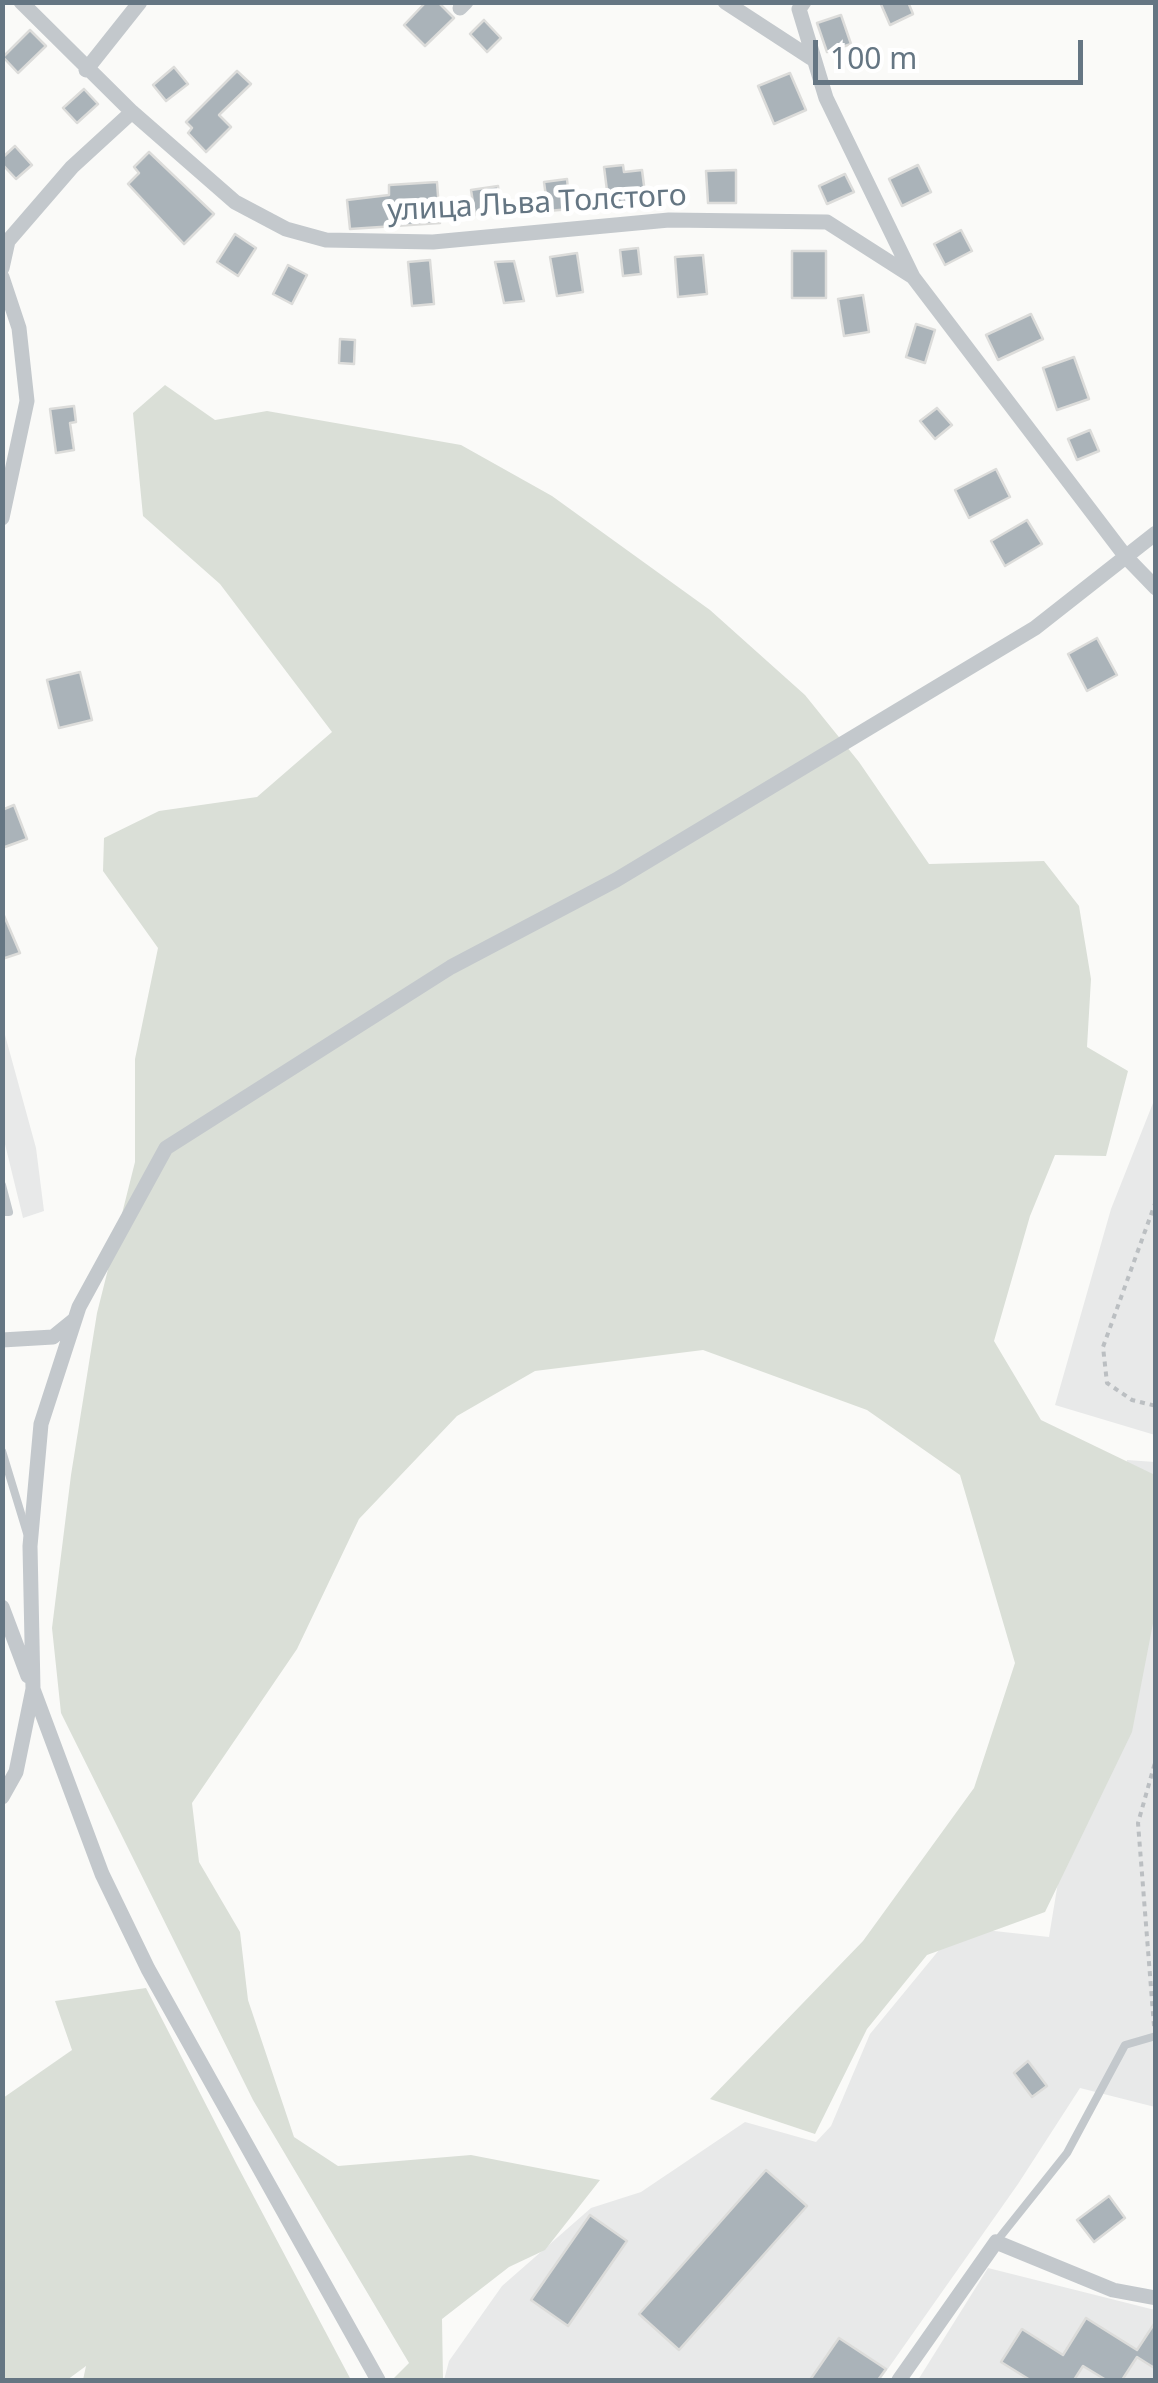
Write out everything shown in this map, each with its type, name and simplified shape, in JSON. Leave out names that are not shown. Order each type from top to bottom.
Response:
[{"type":"street","name":"улица Льва Толстого","points":[[21,2],[86,70],[236,202],[286,229],[326,240],[434,242],[668,220],[827,222],[913,278]]},
{"type":"street","points":[[86,70],[140,2]]},
{"type":"street","points":[[725,2],[811,58]]},
{"type":"street","name":"улица Льва Толстого","points":[[804,2],[799,9],[811,58],[913,278],[1126,557],[1156,588]]},
{"type":"street","points":[[2,268],[8,242],[72,167],[132,112]]},
{"type":"street","points":[[2,277],[19,328],[27,401],[2,518]]},
{"type":"street","points":[[2,1798],[16,1772],[33,1689],[30,1546],[41,1424],[74,1320],[166,1148],[451,966],[616,880],[1035,628],[1156,533]]},
{"type":"street","points":[[2,1340],[53,1337],[74,1320]]},
{"type":"street","points":[[2,1607],[102,1874],[148,1969],[378,2380]]},
{"type":"street","points":[[900,2380],[996,2242],[1113,2290],[1156,2298]]},
{"type":"lane","points":[[2,1185],[8,1212],[2,1212]]},
{"type":"lane","points":[[2,1451],[30,1546]]},
{"type":"lane","points":[[996,2242],[1066,2152],[1125,2046],[1155,2036]]},
{"type":"path","points":[[1156,1201],[1103,1346],[1107,1382],[1132,1400],[1156,1406]]},
{"type":"path","points":[[1155,2036],[1138,1824],[1156,1760]]},
{"type":"shaded area","points":[[165,385],[215,420],[267,411],[461,445],[552,496],[710,610],[805,695],[859,762],[929,864],[1044,861],[1079,906],[1091,979],[1087,1047],[1128,1071],[1106,1156],[1055,1155],[1030,1216],[994,1341],[1041,1420],[1155,1475],[1155,1613],[1132,1732],[1045,1912],[927,1955],[867,2029],[815,2134],[710,2099],[863,1941],[974,1788],[1015,1663],[960,1475],[867,1410],[703,1350],[535,1371],[457,1416],[359,1519],[297,1649],[192,1803],[199,1862],[240,1932],[248,2000],[294,2137],[338,2166],[471,2155],[600,2180],[545,2250],[509,2267],[442,2319],[443,2380],[392,2380],[409,2363],[253,2100],[61,1713],[52,1628],[71,1475],[97,1313],[135,1162],[135,1059],[158,948],[103,871],[104,838],[159,811],[257,797],[332,732],[220,584],[143,516],[133,413]]},
{"type":"shaded area","points":[[2,1024],[36,1148],[44,1211],[23,1218],[3,1136]]},
{"type":"shaded area","points":[[1155,1098],[1155,1435],[1055,1405],[1111,1209]]},
{"type":"shaded area","points":[[1127,1460],[1155,1462],[1155,2107],[1080,2088],[1018,2184],[880,2380],[444,2380],[449,2361],[502,2286],[591,2208],[641,2192],[745,2122],[816,2142],[831,2126],[870,2034],[958,1927],[1049,1937]]},
{"type":"shaded area","points":[[146,1988],[351,2380],[83,2380],[86,2366],[67,2380],[3,2380],[3,2098],[72,2050],[55,2001]]},
{"type":"shaded area","points":[[988,2268],[1155,2310],[1155,2380],[918,2380]]},
{"type":"building","points":[[426,2],[438,2],[454,18],[425,46],[404,25]]},
{"type":"building","points":[[880,2],[908,2],[913,14],[890,25]]},
{"type":"building","points":[[841,15],[851,44],[827,52],[817,23]]},
{"type":"building","points":[[484,20],[501,38],[487,52],[470,34]]},
{"type":"building","points":[[30,30],[46,46],[18,73],[3,57]]},
{"type":"building","points":[[174,67],[188,84],[166,101],[153,85]]},
{"type":"building","points":[[237,71],[251,84],[219,115],[231,127],[206,152],[188,133],[192,128],[186,122]]},
{"type":"building","points":[[790,73],[806,110],[774,124],[758,86]]},
{"type":"building","points":[[84,89],[98,104],[77,123],[63,108]]},
{"type":"building","points":[[15,146],[32,165],[16,179],[2,164],[2,158]]},
{"type":"building","points":[[149,152],[214,214],[184,244],[128,184],[139,173],[134,167]]},
{"type":"building","points":[[623,165],[624,172],[642,170],[646,201],[609,206],[604,167]]},
{"type":"building","points":[[918,165],[931,192],[902,206],[889,179]]},
{"type":"building","points":[[736,170],[736,203],[708,203],[706,171]]},
{"type":"building","points":[[845,174],[854,192],[827,204],[819,186]]},
{"type":"building","points":[[567,179],[570,209],[548,211],[544,182]]},
{"type":"building","points":[[437,182],[440,223],[350,229],[347,200],[389,195],[389,185]]},
{"type":"building","points":[[498,186],[501,211],[475,215],[471,190]]},
{"type":"building","points":[[961,230],[972,251],[945,265],[934,244]]},
{"type":"building","points":[[235,234],[256,248],[238,276],[217,262]]},
{"type":"building","points":[[638,248],[641,274],[623,276],[620,250]]},
{"type":"building","points":[[792,251],[826,251],[826,298],[792,298]]},
{"type":"building","points":[[577,253],[583,292],[557,296],[550,257]]},
{"type":"building","points":[[703,255],[707,294],[678,297],[675,257]]},
{"type":"building","points":[[430,260],[434,304],[412,306],[408,262]]},
{"type":"building","points":[[514,261],[524,301],[504,303],[495,262]]},
{"type":"building","points":[[288,265],[307,275],[292,304],[273,294]]},
{"type":"building","points":[[863,295],[869,332],[844,336],[838,299]]},
{"type":"building","points":[[1031,314],[1043,339],[998,360],[986,335]]},
{"type":"building","points":[[916,324],[935,330],[925,363],[906,357]]},
{"type":"building","points":[[340,339],[355,340],[354,364],[339,363]]},
{"type":"building","points":[[1074,357],[1089,399],[1057,410],[1043,368]]},
{"type":"building","points":[[74,406],[76,422],[70,423],[74,450],[56,453],[50,409]]},
{"type":"building","points":[[937,408],[952,425],[935,439],[920,421]]},
{"type":"building","points":[[1090,430],[1099,451],[1077,460],[1068,439]]},
{"type":"building","points":[[996,469],[1010,497],[969,518],[955,490]]},
{"type":"building","points":[[1027,520],[1042,544],[1005,566],[991,541]]},
{"type":"building","points":[[1097,638],[1117,675],[1087,691],[1068,654]]},
{"type":"building","points":[[80,672],[92,720],[59,728],[47,680]]},
{"type":"building","points":[[14,805],[27,839],[2,848],[2,810]]},
{"type":"building","points":[[2,911],[20,953],[2,959]]},
{"type":"building","points":[[1028,2061],[1047,2086],[1032,2097],[1014,2073]]},
{"type":"building","points":[[766,2170],[807,2206],[679,2350],[639,2314]]},
{"type":"building","points":[[1109,2196],[1125,2218],[1094,2242],[1077,2220]]},
{"type":"building","points":[[590,2215],[627,2241],[568,2326],[531,2300]]},
{"type":"building","points":[[1086,2318],[1137,2350],[1156,2321],[1156,2369],[1137,2357],[1122,2380],[1106,2380],[1083,2366],[1074,2380],[1030,2380],[1001,2362],[1022,2329],[1063,2355]]},
{"type":"building","points":[[839,2338],[886,2369],[878,2380],[810,2380]]}]
